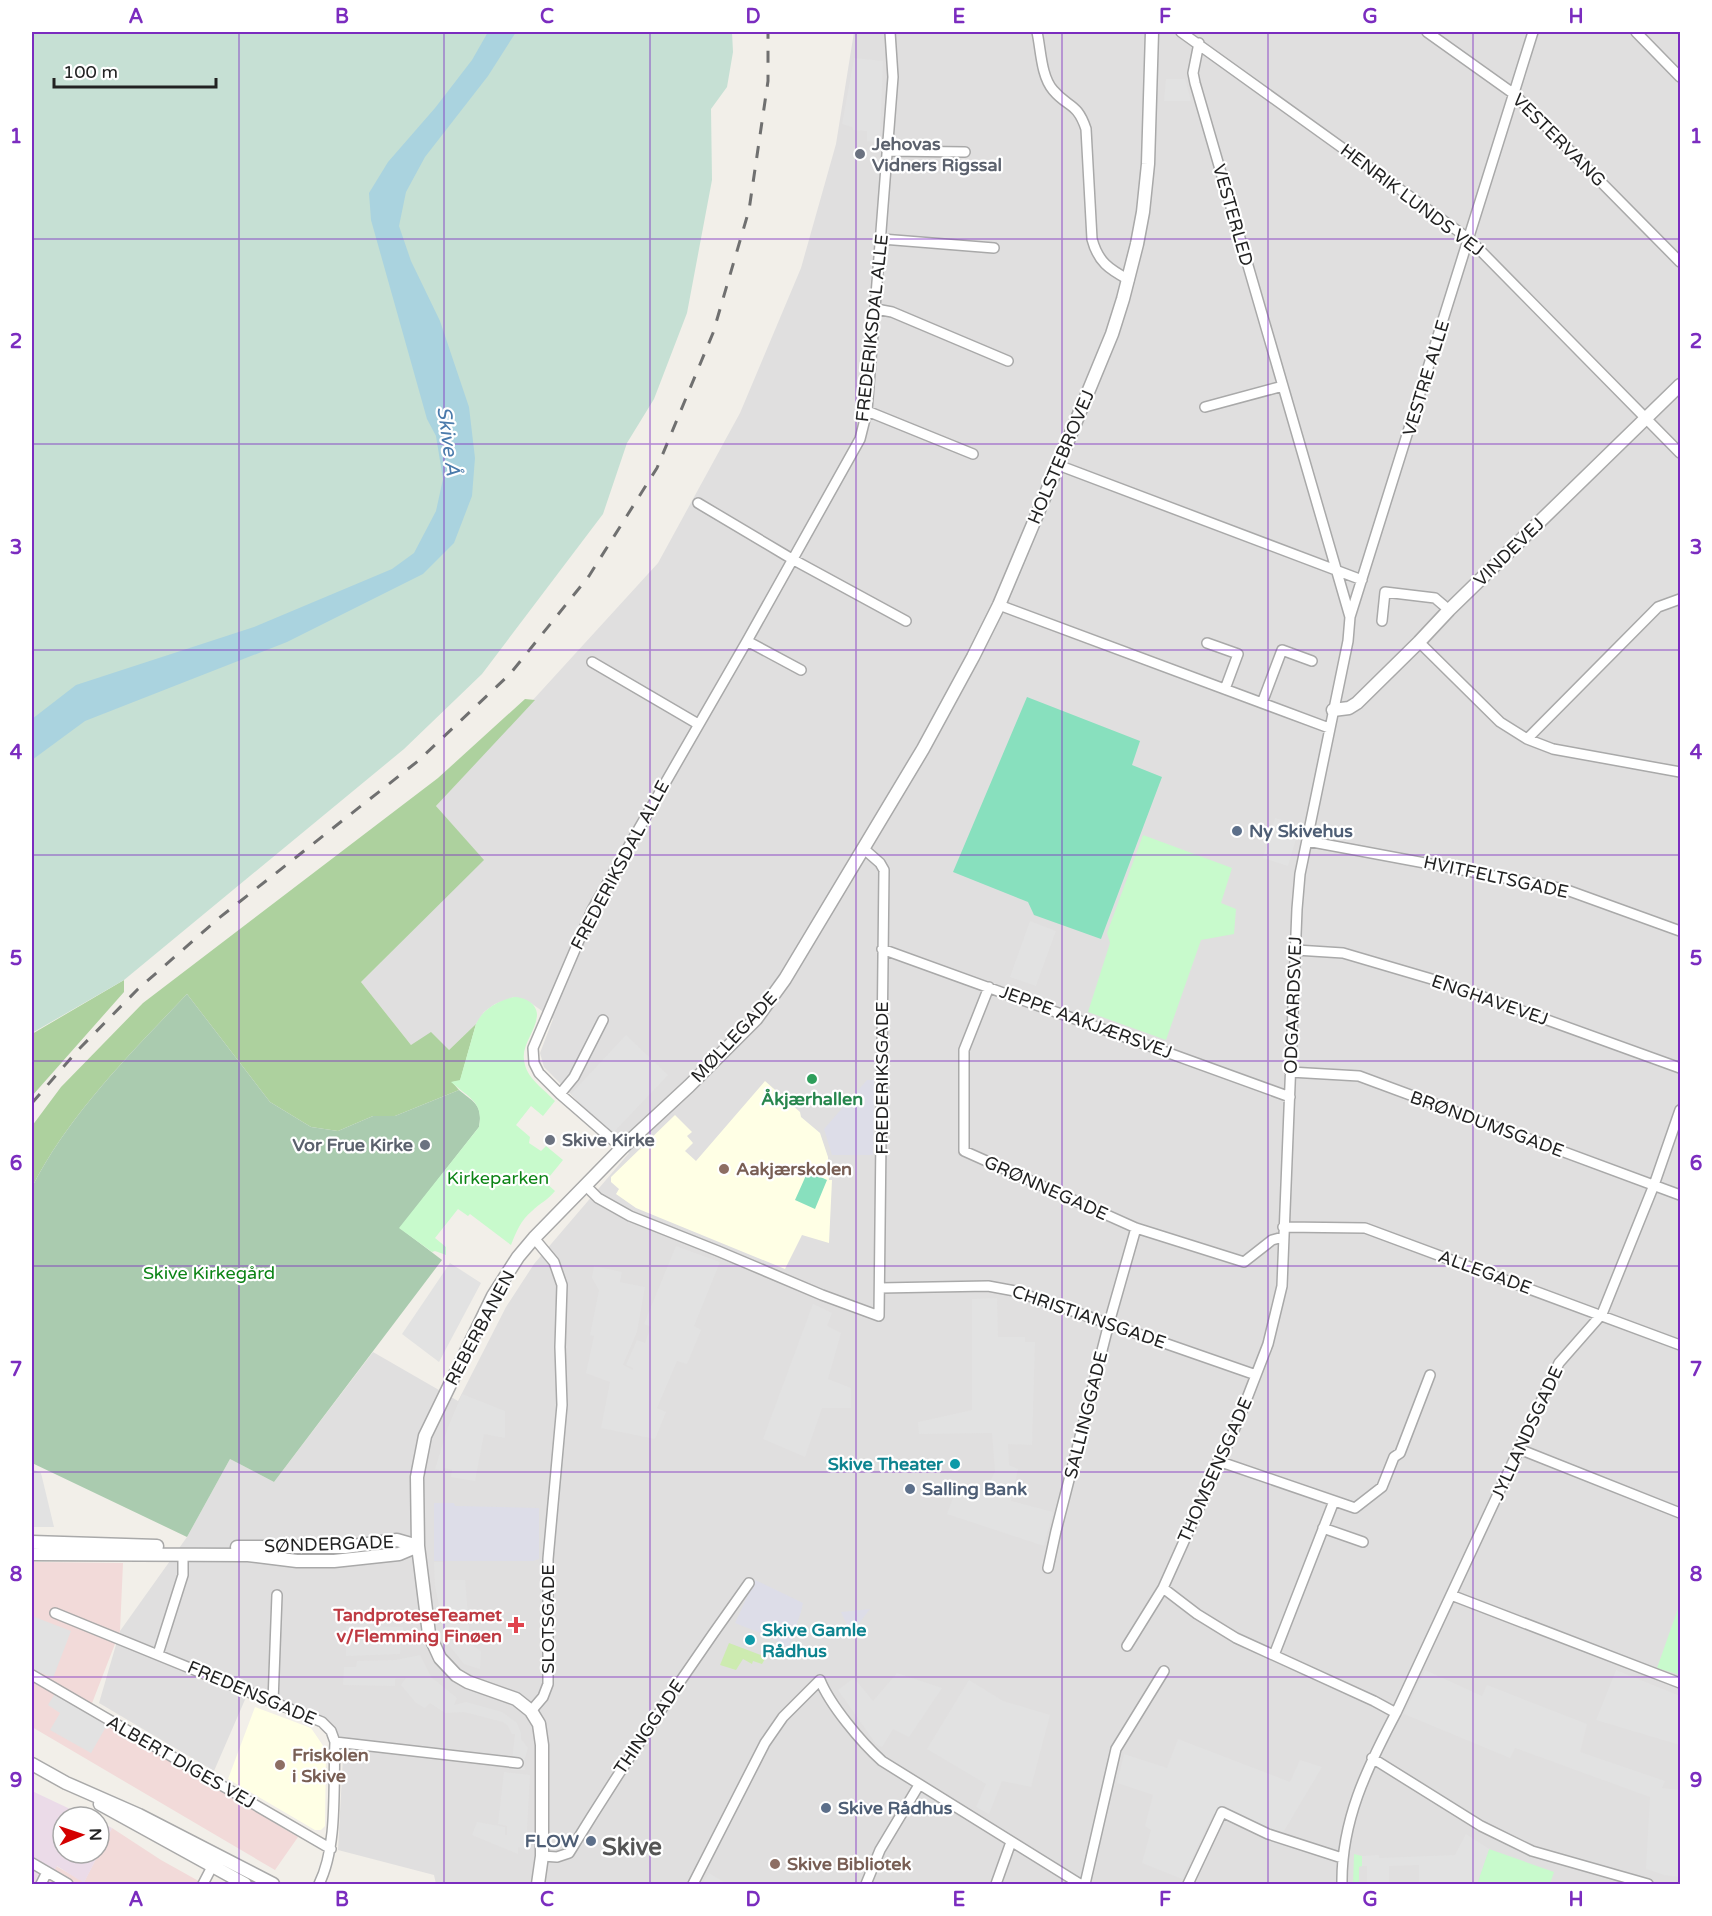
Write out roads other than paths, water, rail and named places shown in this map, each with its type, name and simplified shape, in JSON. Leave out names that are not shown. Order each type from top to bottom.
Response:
[{"type":"street","name":"FREDERIKSDAL ALLE","points":[[622,1148],[538,1072],[534,1063],[533,1048],[592,910],[860,439],[867,411],[882,239],[893,77],[890,32]]},
{"type":"street","points":[[1037,32],[1046,79],[1054,91],[1073,105],[1082,116],[1086,129],[1092,239],[1095,251],[1100,261],[1110,270],[1129,280]]},
{"type":"street","name":"HOLSTEBROVEJ","points":[[864,849],[946,708],[999,604],[1112,334],[1129,280],[1143,212],[1148,164],[1152,32]]},
{"type":"street","name":"HENRIK LUNDS VEJ","points":[[1181,32],[1469,239],[1680,453]]},
{"type":"street","name":"VESTERVANG","points":[[1427,32],[1514,94],[1680,262]]},
{"type":"street","name":"VESTRE ALLE","points":[[1329,728],[1348,642],[1350,617],[1533,32]]},
{"type":"street","points":[[1635,32],[1680,77]]},
{"type":"street","name":"VESTERLED","points":[[1199,43],[1193,73],[1195,83],[1350,617]]},
{"type":"street","points":[[888,151],[965,152]]},
{"type":"street","points":[[882,239],[994,248]]},
{"type":"street","points":[[876,309],[892,312],[1008,361]]},
{"type":"street","name":"VINDEVEJ","points":[[1333,710],[1350,708],[1357,703],[1680,385]]},
{"type":"street","points":[[1205,407],[1283,386]]},
{"type":"street","points":[[867,411],[973,454]]},
{"type":"street","points":[[1058,465],[1362,580]]},
{"type":"street","points":[[698,503],[792,559],[906,621]]},
{"type":"street","points":[[1382,621],[1385,592],[1435,598],[1449,610]]},
{"type":"street","points":[[1527,740],[1658,607],[1680,599]]},
{"type":"street","points":[[999,604],[1329,728]]},
{"type":"street","points":[[747,641],[801,670]]},
{"type":"street","points":[[1419,642],[1500,722],[1527,740],[1553,749],[1680,772]]},
{"type":"street","points":[[1207,643],[1238,654],[1225,689]]},
{"type":"street","points":[[1262,703],[1282,650],[1312,661]]},
{"type":"street","points":[[592,662],[698,724]]},
{"type":"street","name":"ODGAARDSVEJ","points":[[1282,1286],[1297,909],[1307,840],[1329,728]]},
{"type":"street","name":"HVITFELTSGADE","points":[[1307,840],[1564,889],[1680,931]]},
{"type":"street","name":"FREDERIKSGADE","points":[[586,1186],[598,1198],[630,1216],[879,1316],[884,870],[880,863],[864,849]]},
{"type":"street","name":"MØLLEGADE","points":[[622,1148],[689,1086],[756,1019],[785,979],[864,849]]},
{"type":"street","name":"JEPPE AAKJÆRSVEJ","points":[[882,950],[1290,1097]]},
{"type":"street","name":"ENGHAVEVEJ","points":[[1296,950],[1342,953],[1445,983],[1680,1068]]},
{"type":"street","name":"GRØNNEGADE","points":[[989,987],[964,1050],[964,1152],[1136,1228],[1244,1262],[1283,1232]]},
{"type":"street","points":[[560,1094],[574,1077],[603,1020]]},
{"type":"street","name":"BRØNDUMSGADE","points":[[1290,1072],[1359,1076],[1680,1195]]},
{"type":"street","name":"JYLLANDSGADE","points":[[1342,1884],[1342,1858],[1351,1813],[1372,1758],[1396,1713],[1559,1363],[1602,1314],[1654,1185],[1680,1110]]},
{"type":"street","name":"REBERBANEN","points":[[531,1711],[511,1697],[460,1678],[440,1658],[429,1634],[418,1545],[417,1477],[425,1436],[493,1296],[509,1270],[534,1238],[622,1148]]},
{"type":"street","name":"SALLINGGADE","points":[[1048,1568],[1109,1323],[1136,1228]]},
{"type":"street","name":"ALLEGADE","points":[[1283,1232],[1365,1228],[1602,1314],[1680,1345]]},
{"type":"street","name":"SLOTSGADE","points":[[531,1711],[543,1697],[548,1684],[548,1559],[562,1405],[560,1347],[562,1285],[554,1262],[534,1238]]},
{"type":"street","name":"CHRISTIANSGADE","points":[[880,1288],[988,1286],[1015,1291],[1256,1376]]},
{"type":"street","name":"THOMSENSGADE","points":[[1127,1646],[1163,1587],[1218,1461],[1239,1419],[1268,1344],[1282,1286]]},
{"type":"street","points":[[1218,1461],[1355,1508],[1382,1487],[1394,1457],[1400,1454],[1430,1375]]},
{"type":"street","points":[[1519,1449],[1680,1513]]},
{"type":"street","points":[[1274,1655],[1334,1501]]},
{"type":"street","points":[[1323,1528],[1363,1542]]},
{"type":"street","name":"SØNDERGADE","points":[[32,1542],[182,1548],[345,1548],[397,1540],[418,1545]]},
{"type":"street","name":"SØNDERGADE","points":[[32,1554],[248,1555],[297,1561],[345,1560],[399,1554],[418,1545]]},
{"type":"street","points":[[158,1654],[183,1575],[183,1554]]},
{"type":"street","name":"THINGGADE","points":[[542,1856],[557,1857],[569,1853],[624,1763],[749,1582]]},
{"type":"street","points":[[1163,1587],[1197,1614],[1236,1638],[1396,1713]]},
{"type":"street","points":[[273,1702],[277,1595]]},
{"type":"street","points":[[1451,1595],[1680,1683]]},
{"type":"street","name":"FREDENSGADE","points":[[55,1613],[322,1722],[331,1731],[335,1742],[518,1763]]},
{"type":"street","points":[[1085,1884],[1116,1749],[1164,1671]]},
{"type":"street","name":"ALBERT DIGES VEJ","points":[[32,1675],[331,1849]]},
{"type":"street","points":[[693,1884],[765,1743],[783,1717],[820,1680],[824,1692],[868,1748],[882,1761],[1080,1884]]},
{"type":"street","points":[[531,1711],[539,1724],[541,1737],[542,1856],[538,1884]]},
{"type":"street","points":[[319,1884],[325,1873],[331,1849],[335,1742]]},
{"type":"street","points":[[1372,1758],[1481,1826],[1532,1851],[1648,1884]]},
{"type":"street","points":[[32,1764],[66,1783],[139,1815],[245,1884]]},
{"type":"street","points":[[866,1884],[880,1850],[919,1785]]},
{"type":"street","points":[[1188,1884],[1222,1812],[1268,1834],[1342,1858]]},
{"type":"street","points":[[996,1884],[1011,1842]]},
{"type":"street","points":[[202,1884],[214,1862]]},
{"type":"street","points":[[214,1862],[273,1884]]},
{"type":"street","points":[[32,1863],[68,1884]]},
{"type":"street","points":[[40,1884],[47,1872]]},
{"type":"water","name":"Skive Å","points":[[488,32],[516,32],[488,76],[425,157],[406,192],[399,226],[411,261],[440,321],[469,407],[475,458],[472,496],[454,543],[423,574],[287,642],[85,721],[32,760],[32,719],[76,685],[254,627],[392,569],[414,553],[436,511],[443,479],[436,436],[427,419],[371,220],[369,193],[388,162],[435,108],[472,60]]},
{"type":"railway","points":[[32,1103],[78,1050],[138,989],[219,918],[418,761],[510,674],[589,576],[657,468],[713,333],[749,210],[768,81],[768,32]]},
{"type":"place","name":"Jehovas Vidners Rigssal","points":[[860,154]]},
{"type":"place","name":"Ny Skivehus","points":[[1237,831]]},
{"type":"place","name":"Åkjærhallen","points":[[812,1079]]},
{"type":"place","name":"Skive Kirke","points":[[550,1140]]},
{"type":"place","name":"Vor Frue Kirke","points":[[425,1145]]},
{"type":"place","name":"Aakjærskolen","points":[[724,1169]]},
{"type":"place","name":"Skive Theater","points":[[955,1464]]},
{"type":"place","name":"Salling Bank","points":[[910,1489]]},
{"type":"place","name":"TandproteseTeamet v/Flemming Finøen","points":[[516,1625]]},
{"type":"place","name":"Skive Gamle Rådhus","points":[[750,1640]]},
{"type":"place","name":"Friskolen i Skive","points":[[280,1765]]},
{"type":"place","name":"Skive Rådhus","points":[[826,1808]]},
{"type":"place","name":"FLOW","points":[[591,1841]]},
{"type":"place","name":"Skive Bibliotek","points":[[775,1864]]},
{"type":"district","name":"Skive","points":[[632,1847]]},
{"type":"park label","name":"Kirkeparken","points":[[498,1178]]},
{"type":"park label","name":"Skive Kirkegård","points":[[209,1273]]}]
